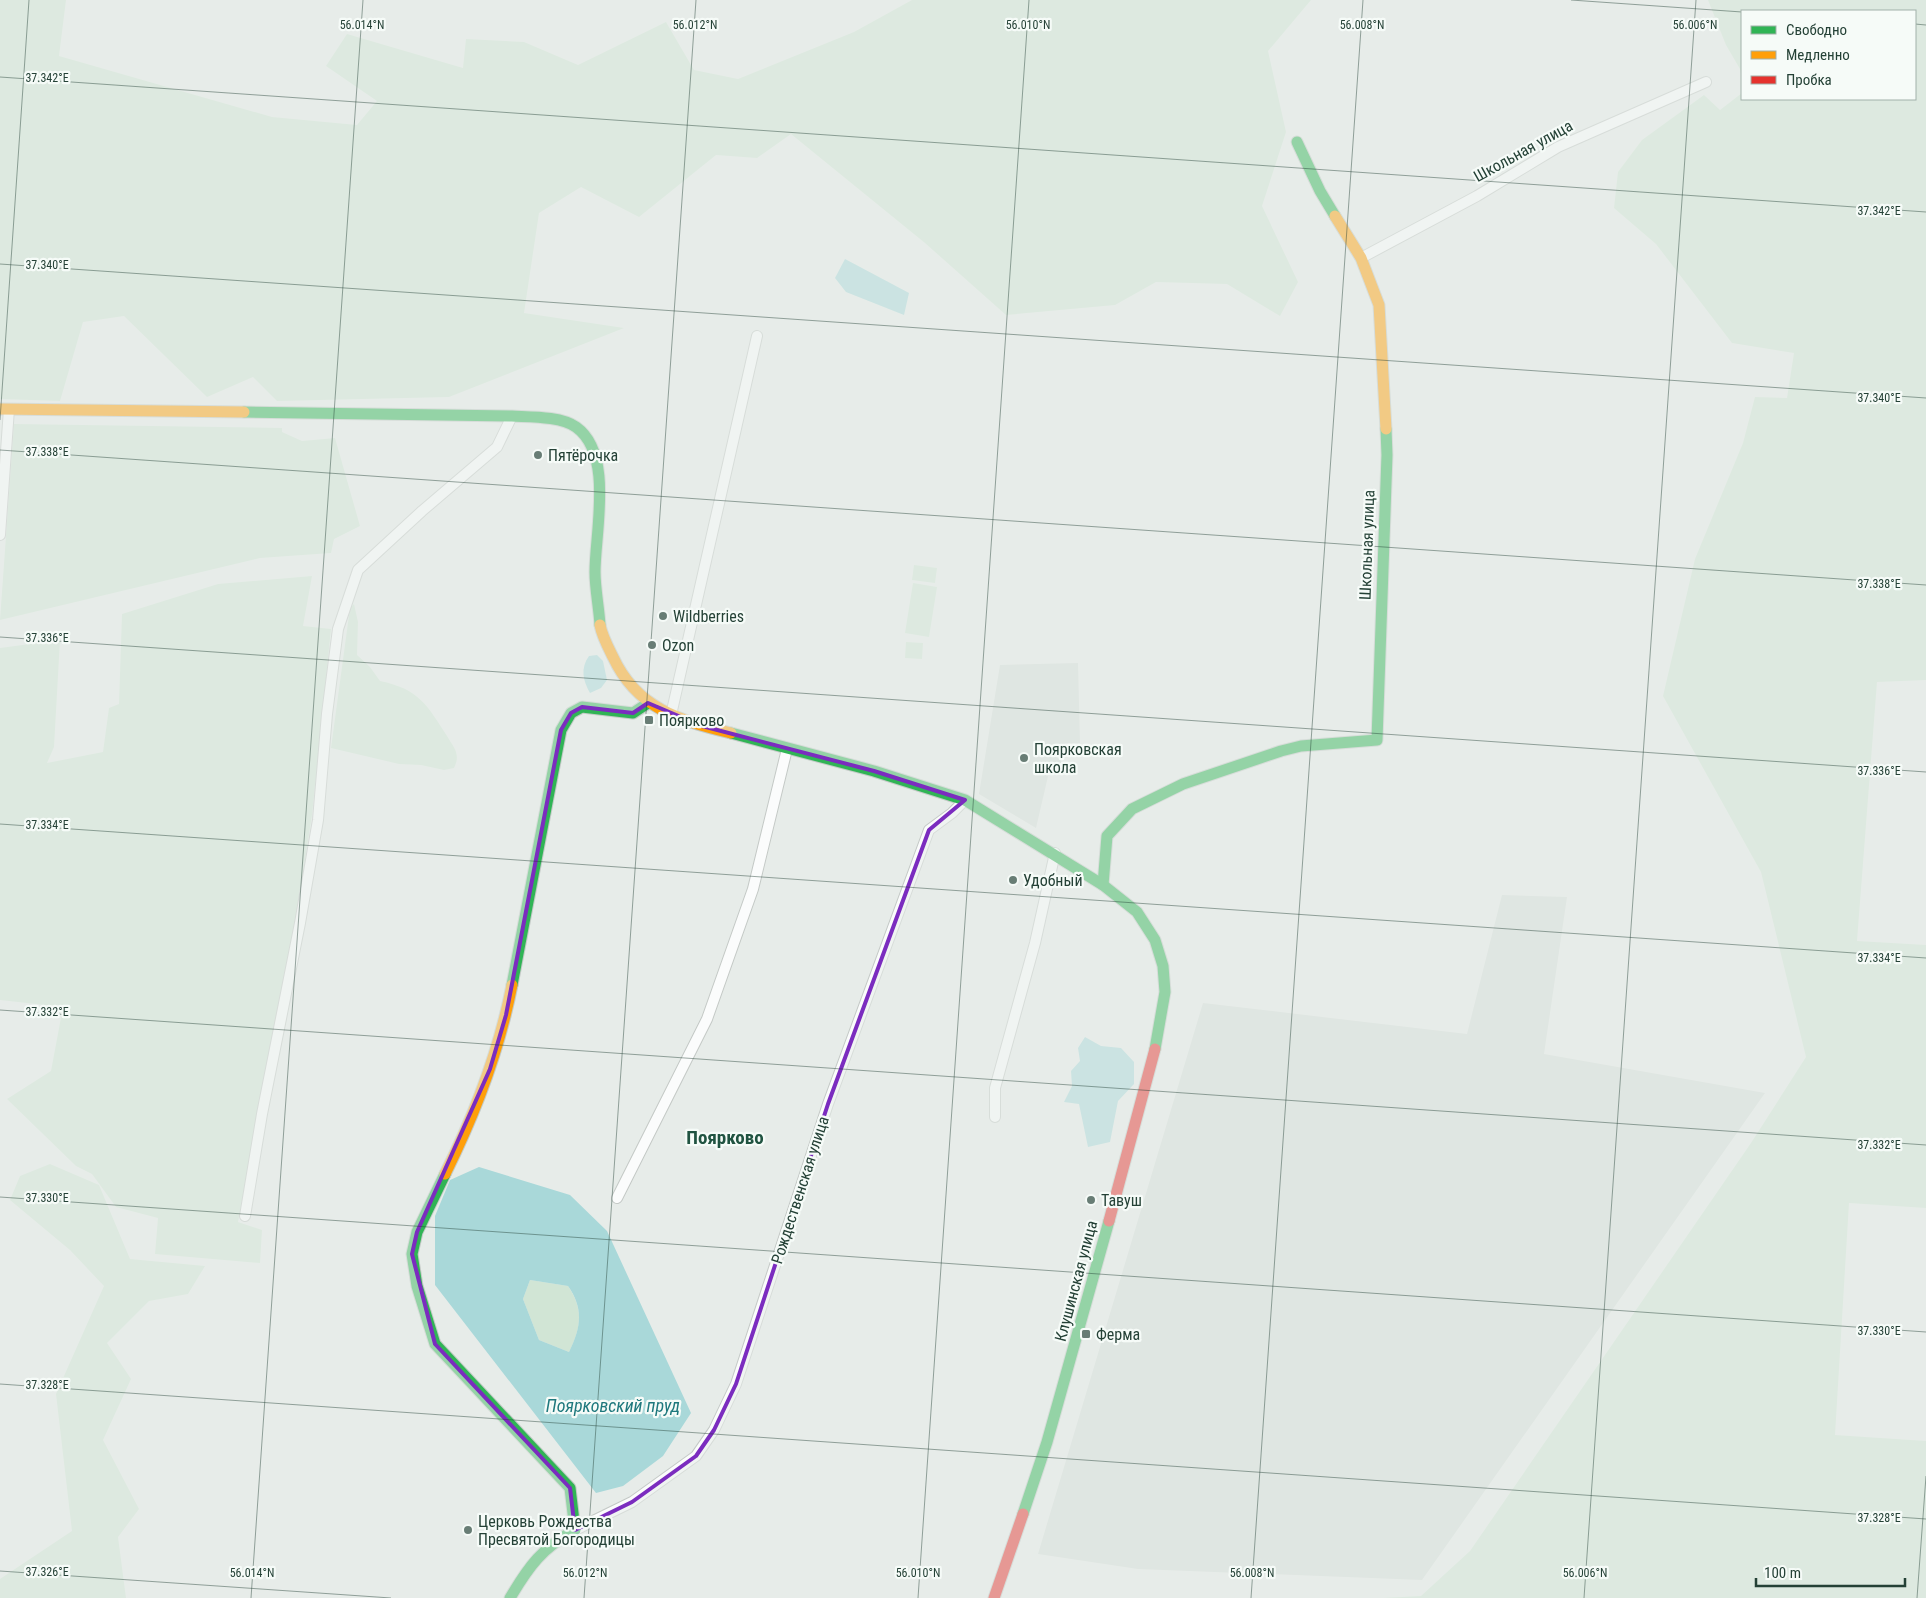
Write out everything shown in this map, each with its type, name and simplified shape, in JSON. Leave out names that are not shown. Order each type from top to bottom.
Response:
[{"type":"main road","name":"Школьная улица","points":[[1103,885],[1107,836],[1132,809],[1184,784],[1281,751],[1301,746],[1377,740],[1387,455],[1379,305],[1361,258],[1320,191],[1297,142]]},
{"type":"main road","name":"Клушинская улица","points":[[4,409],[512,416],[547,418],[575,426],[592,446],[601,490],[595,573],[601,631],[620,672],[632,689],[648,703],[671,715],[787,749],[874,771],[965,800],[1103,885],[1137,912],[1155,940],[1163,966],[1165,992],[1160,1028],[1144,1096],[1050,1434],[994,1598]]},
{"type":"main road","points":[[510,1598],[532,1560],[552,1542],[575,1530],[570,1488],[435,1344],[417,1286],[412,1254],[417,1232],[454,1156],[490,1069],[501,1033],[561,730],[571,713],[582,707],[633,713],[648,703]]},
{"type":"street","name":"Школьная улица","points":[[1361,258],[1477,196],[1558,147],[1706,82]]},
{"type":"street","points":[[671,715],[757,336]]},
{"type":"street","points":[[0,535],[4,409]]},
{"type":"street","points":[[245,1216],[263,1105],[300,923],[318,820],[327,714],[338,630],[358,570],[422,511],[497,447],[512,416]]},
{"type":"street","points":[[617,1198],[707,1019],[753,889],[787,749]]},
{"type":"street","name":"Рождественская улица","points":[[575,1530],[632,1502],[696,1456],[714,1430],[736,1384],[828,1104],[929,830],[952,813],[965,800]]},
{"type":"street","points":[[995,1117],[995,1088],[1035,943],[1055,854]]},
{"type":"highlighted area","points":[[648,703],[702,726],[874,771],[965,800],[929,830],[828,1104],[736,1384],[714,1430],[696,1456],[632,1502],[575,1530],[570,1488],[435,1344],[412,1254],[417,1232],[490,1069],[506,1015],[561,730],[571,713],[582,707],[633,713]]},
{"type":"shaded area","name":"Поярковская школа","points":[[1078,663],[1080,743],[1065,743],[1059,772],[1049,772],[1036,828],[979,794],[1000,665]]},
{"type":"shaded area","points":[[1502,895],[1567,897],[1544,1054],[1765,1093],[1422,1580],[1138,1569],[1038,1554],[1203,1003],[1467,1034]]},
{"type":"green space","points":[[0,0],[66,0],[59,56],[272,117],[357,125],[377,101],[326,66],[347,34],[463,68],[466,39],[524,42],[578,65],[666,22],[694,70],[738,79],[854,32],[912,0],[1311,0],[1268,51],[1286,132],[1262,206],[1298,282],[1280,316],[1227,284],[1156,282],[1115,305],[1006,315],[925,243],[791,134],[757,158],[716,155],[639,217],[581,187],[539,213],[524,313],[624,328],[449,397],[277,401],[253,377],[207,397],[124,316],[83,322],[60,401],[0,399]]},
{"type":"green space","points":[[1708,0],[1926,0],[1926,680],[1877,682],[1857,941],[1926,945],[1926,1208],[1849,1203],[1835,1435],[1926,1441],[1926,1598],[1383,1598],[1421,1596],[1470,1551],[1751,1143],[1806,1057],[1761,872],[1663,696],[1695,559],[1743,443],[1755,397],[1787,398],[1794,353],[1732,343],[1656,244],[1614,208],[1618,172],[1642,140],[1704,95],[1720,110],[1741,94],[1741,100],[1916,100],[1916,10],[1741,10],[1741,74],[1726,45]]},
{"type":"green space","points":[[14,424],[282,428],[282,432],[302,441],[335,438],[360,526],[334,539],[331,553],[260,558],[0,620]]},
{"type":"green space","points":[[914,565],[937,568],[935,583],[912,580]]},
{"type":"green space","points":[[312,576],[303,626],[331,629],[312,815],[296,917],[238,1222],[262,1230],[260,1263],[155,1254],[158,1218],[116,1207],[92,1174],[76,1166],[7,1099],[51,1071],[63,1007],[0,1000],[0,648],[60,640],[54,747],[47,763],[103,752],[109,708],[119,704],[122,614],[218,584]]},
{"type":"green space","points":[[913,583],[937,587],[929,637],[905,633]]},
{"type":"green space","points":[[354,604],[358,622],[357,655],[370,667],[380,681],[404,689],[421,700],[440,725],[456,751],[457,759],[454,768],[444,770],[421,765],[399,764],[331,748],[350,608]]},
{"type":"green space","points":[[906,642],[923,643],[922,659],[905,658]]},
{"type":"green space","points":[[50,1164],[99,1185],[130,1259],[205,1266],[188,1294],[149,1301],[107,1343],[131,1379],[103,1440],[139,1509],[118,1537],[126,1598],[0,1598],[0,1579],[72,1531],[56,1394],[104,1286],[70,1250],[10,1200],[20,1176]]},
{"type":"green space","points":[[530,1280],[568,1286],[573,1295],[579,1311],[579,1319],[576,1335],[569,1352],[539,1340],[523,1299]]},
{"type":"water","points":[[845,259],[909,293],[904,315],[846,292],[835,278]]},
{"type":"water","points":[[597,655],[603,661],[607,680],[601,688],[590,693],[584,679],[584,665],[589,656]]},
{"type":"water","points":[[1085,1037],[1101,1046],[1121,1048],[1134,1062],[1134,1084],[1118,1101],[1110,1142],[1088,1147],[1079,1104],[1064,1102],[1072,1086],[1071,1071],[1080,1061],[1078,1048]]},
{"type":"water","name":"Поярковский пруд","points":[[479,1167],[570,1195],[607,1231],[691,1413],[663,1456],[623,1486],[596,1493],[435,1285],[435,1216],[450,1180]],"holes":[[[530,1280],[568,1286],[577,1302],[579,1310],[578,1326],[569,1352],[539,1340],[523,1299]]]},
{"type":"traffic: fast","points":[[1297,142],[1320,191],[1335,216]]},
{"type":"traffic: fast","points":[[244,412],[527,417],[554,419],[570,423],[588,439],[595,455],[599,474],[600,495],[595,572],[600,625]]},
{"type":"traffic: fast","points":[[1103,885],[1107,836],[1132,809],[1183,784],[1281,751],[1301,746],[1377,740],[1387,455],[1386,429]]},
{"type":"traffic: fast","points":[[512,985],[561,730],[571,713],[582,707],[633,713],[648,703]]},
{"type":"traffic: fast","points":[[731,733],[874,771],[965,800],[1103,885],[1137,912],[1155,940],[1163,966],[1165,992],[1155,1049]]},
{"type":"traffic: fast","points":[[445,1174],[417,1232],[412,1254],[417,1286],[435,1344],[570,1488],[575,1530],[554,1544],[537,1559],[510,1598]]},
{"type":"traffic: fast","points":[[1023,1514],[1047,1442],[1109,1221]]},
{"type":"traffic: slow","points":[[1335,216],[1361,258],[1379,305],[1386,429]]},
{"type":"traffic: slow","points":[[0,409],[244,412]]},
{"type":"traffic: slow","points":[[600,625],[605,641],[623,675],[634,689],[647,700],[677,717],[731,733]]},
{"type":"traffic: slow","points":[[445,1174],[485,1082],[507,1010],[512,985]]},
{"type":"traffic: jam","points":[[1109,1221],[1155,1049]]},
{"type":"traffic: jam","points":[[994,1598],[1023,1514]]},
{"type":"place","name":"Пятёрочка","points":[[538,455]]},
{"type":"place","name":"Wildberries","points":[[663,616]]},
{"type":"place","name":"Ozon","points":[[652,645]]},
{"type":"place","name":"Поярково","points":[[649,720]]},
{"type":"place","name":"Поярковская школа","points":[[1024,758]]},
{"type":"place","name":"Удобный","points":[[1013,880]]},
{"type":"place","name":"Тавуш","points":[[1091,1200]]},
{"type":"place","name":"Ферма","points":[[1086,1334]]},
{"type":"place","name":"Церковь Рождества Пресвятой Богородицы","points":[[468,1530]]},
{"type":"district","name":"Поярково","points":[[725,1137]]}]
